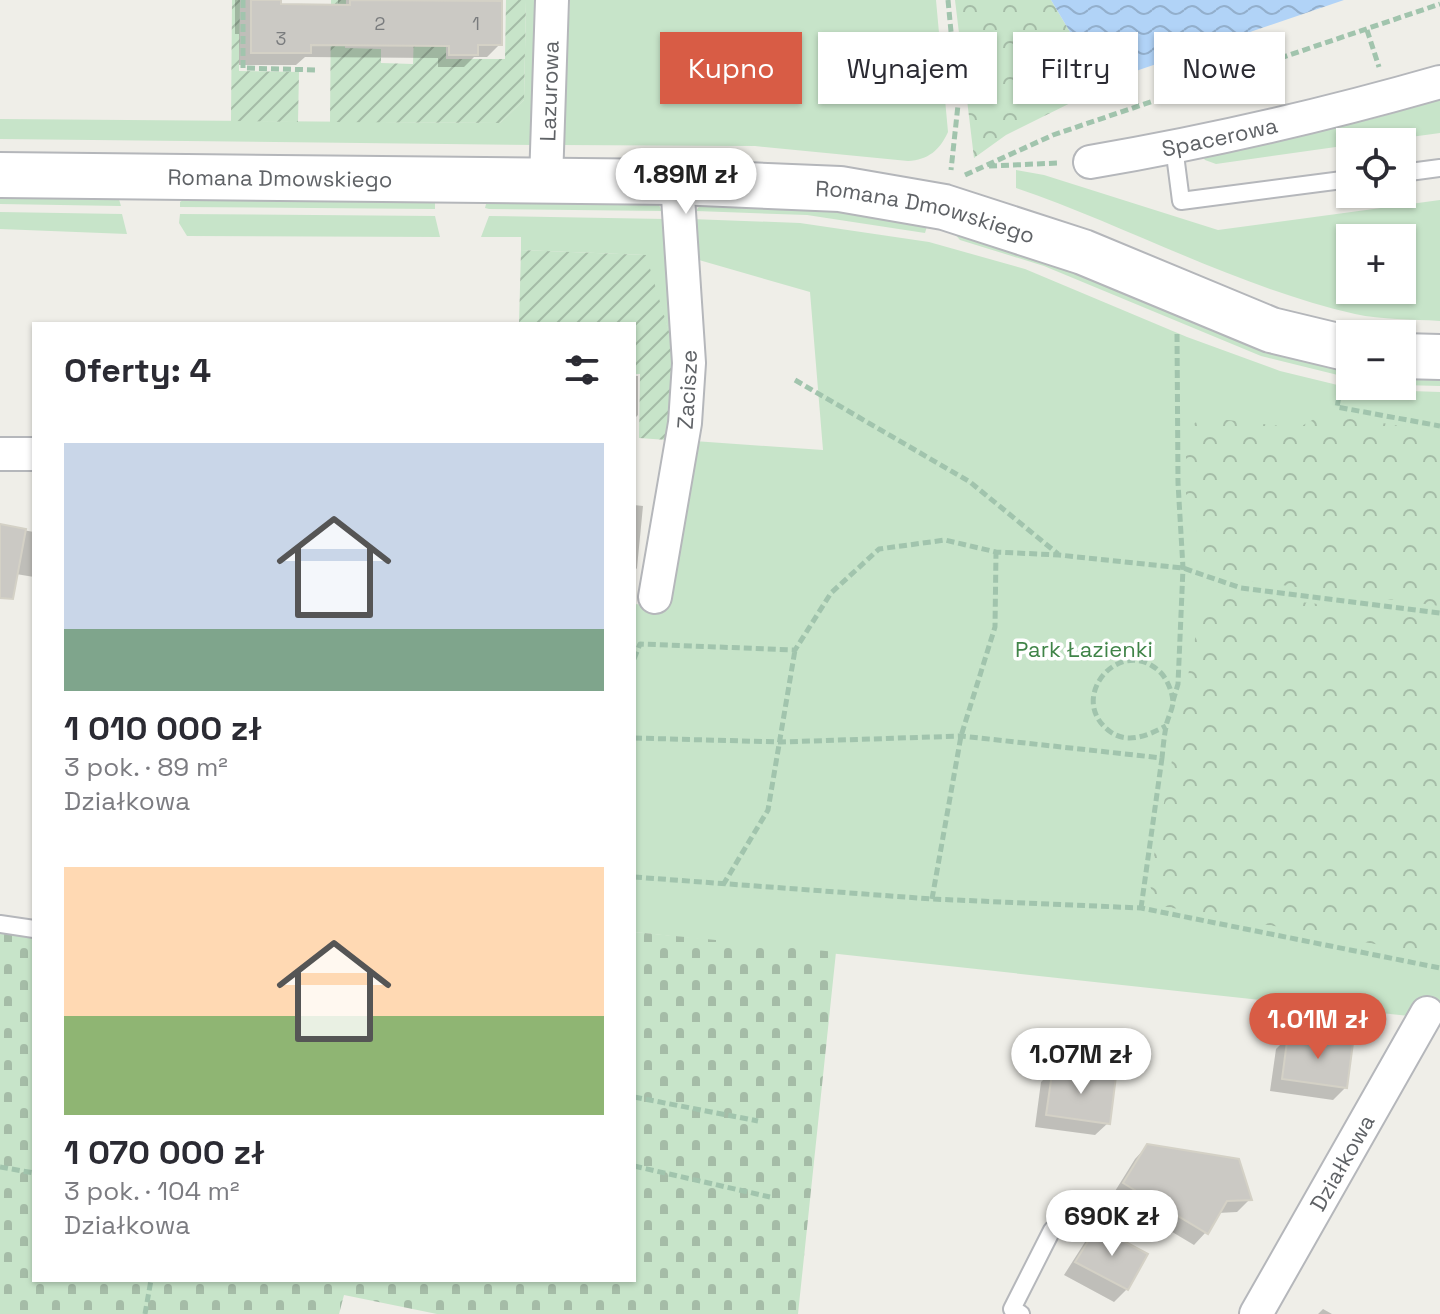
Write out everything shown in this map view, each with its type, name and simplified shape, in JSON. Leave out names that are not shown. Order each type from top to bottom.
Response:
[{"type":"street","name":"Lazurowa","points":[[546,181],[552,0]]},
{"type":"street","name":"Spacerowa","points":[[1090,162],[1174,147],[1440,82]]},
{"type":"street","name":"Romana Dmowskiego","points":[[0,175],[677,182],[840,189],[944,207],[1083,252],[1336,359]]},
{"type":"street","name":"Zacisze","points":[[655,597],[685,423],[689,363],[677,182]]},
{"type":"street","points":[[1416,356],[1440,357]]},
{"type":"street","points":[[0,454],[32,454]]},
{"type":"street","name":"Działkowa","points":[[1256,1314],[1427,1013]]},
{"type":"lane","points":[[1174,147],[1181,201],[1336,181]]},
{"type":"lane","points":[[1416,171],[1440,168]]},
{"type":"lane","points":[[0,924],[32,929]]},
{"type":"lane","points":[[1021,1314],[1012,1309],[1052,1230]]},
{"type":"path","points":[[243,0],[243,68],[318,70]]},
{"type":"path","points":[[948,0],[958,105],[950,182]]},
{"type":"path","points":[[1090,162],[984,166],[1053,135],[1440,4]]},
{"type":"path","points":[[1141,908],[1166,726],[1178,684],[1183,568],[1178,483],[1177,325]]},
{"type":"path","points":[[795,380],[970,482],[1059,555]]},
{"type":"path","points":[[1338,400],[1337,407],[1440,426]]},
{"type":"path","points":[[723,885],[768,810],[795,650],[831,593],[879,549],[945,540],[996,552],[1183,568],[1241,588],[1440,613]]},
{"type":"path","points":[[932,899],[961,736],[995,627],[996,552]]},
{"type":"path","points":[[636,654],[640,644],[795,650]]},
{"type":"path","points":[[1166,726],[1145,737],[1124,738],[1110,732],[1101,723],[1093,704],[1094,691],[1099,678],[1114,664],[1137,660],[1155,666],[1168,680],[1173,702]]},
{"type":"path","points":[[636,738],[781,742],[961,736],[1162,758]]},
{"type":"path","points":[[636,877],[932,899],[1141,908],[1440,968]]},
{"type":"path","points":[[636,1097],[758,1121]]},
{"type":"path","points":[[636,1166],[770,1197]]},
{"type":"path","points":[[0,1167],[32,1173]]},
{"type":"path","points":[[145,1314],[151,1282]]},
{"type":"green space","points":[[232,0],[240,0],[239,71],[299,72],[298,122],[231,121]]},
{"type":"green space","points":[[331,0],[346,0],[345,48],[381,49],[381,63],[413,64],[415,0],[446,0],[446,59],[505,59],[506,0],[526,0],[524,100],[500,123],[330,122]]},
{"type":"green space","points":[[526,0],[537,0],[537,145],[0,139],[0,119],[500,123],[524,100]]},
{"type":"green space","points":[[570,0],[936,0],[939,32],[818,32],[818,104],[945,104],[948,132],[941,144],[922,159],[908,161],[755,146],[562,145]]},
{"type":"green space","points":[[955,0],[1051,0],[1070,32],[1013,32],[1013,104],[1068,104],[1006,135],[974,158],[968,104],[997,104],[997,32],[959,32]]},
{"type":"green space","points":[[1440,100],[1440,133],[1416,136],[1416,128],[1336,128],[1336,147],[1216,164],[1202,156],[1372,119]]},
{"type":"green space","points":[[1016,170],[1044,175],[1218,230],[1381,208],[1416,208],[1416,203],[1440,200],[1440,321],[1365,316],[1311,302],[1226,273],[1016,188]]},
{"type":"green space","points":[[0,195],[118,196],[121,206],[0,204]]},
{"type":"green space","points":[[187,197],[435,199],[435,209],[180,207],[180,202]]},
{"type":"green space","points":[[487,200],[657,201],[662,211],[489,209],[485,208]]},
{"type":"green space","points":[[703,201],[809,206],[928,223],[925,233],[807,215],[696,211]]},
{"type":"green space","points":[[0,212],[122,214],[127,234],[0,229]]},
{"type":"green space","points":[[180,214],[435,216],[440,237],[187,236],[179,223]]},
{"type":"green space","points":[[489,216],[665,219],[678,362],[645,255],[521,250],[521,237],[481,237]]},
{"type":"green space","name":"Park Łazienki","points":[[691,219],[800,223],[929,242],[1025,269],[1187,337],[1280,371],[1336,385],[1336,400],[1416,400],[1416,391],[1440,392],[1440,1023],[1409,1016],[636,932],[636,604],[666,606],[694,441],[823,450],[810,292],[692,258]]},
{"type":"green space","points":[[953,228],[1336,365],[1336,375],[1261,356],[1044,266],[960,240]]},
{"type":"green space","points":[[521,250],[646,255],[678,362],[667,440],[639,438],[640,374],[636,374],[636,322],[519,322]]},
{"type":"green space","points":[[1416,375],[1440,376],[1440,386],[1416,385]]},
{"type":"green space","points":[[1325,413],[1440,433],[1440,606],[1229,578],[1206,558],[1186,499],[1186,432],[1201,417],[1298,428]]},
{"type":"green space","points":[[1204,591],[1440,618],[1440,953],[1431,954],[1156,905],[1149,882]]},
{"type":"green space","points":[[0,931],[32,936],[32,1282],[636,1282],[636,932],[836,952],[798,1314],[437,1314],[344,1295],[339,1314],[0,1314]]},
{"type":"water","points":[[1051,0],[1344,0],[1250,32],[1154,32],[1154,65],[1138,70],[1138,32],[1070,32]]},
{"type":"building","points":[[251,0],[281,0],[281,4],[350,5],[350,0],[502,1],[502,45],[478,45],[478,55],[449,55],[449,46],[311,45],[311,53],[251,53]]},
{"type":"building","points":[[0,524],[26,529],[13,599],[0,598]]},
{"type":"building","points":[[1288,1034],[1353,1043],[1347,1088],[1282,1079]]},
{"type":"building","points":[[1053,1067],[1116,1076],[1110,1124],[1046,1115]]},
{"type":"building","points":[[1147,1144],[1239,1159],[1252,1200],[1227,1201],[1208,1234],[1123,1183]]},
{"type":"building","points":[[1097,1227],[1148,1254],[1128,1290],[1075,1262]]}]
